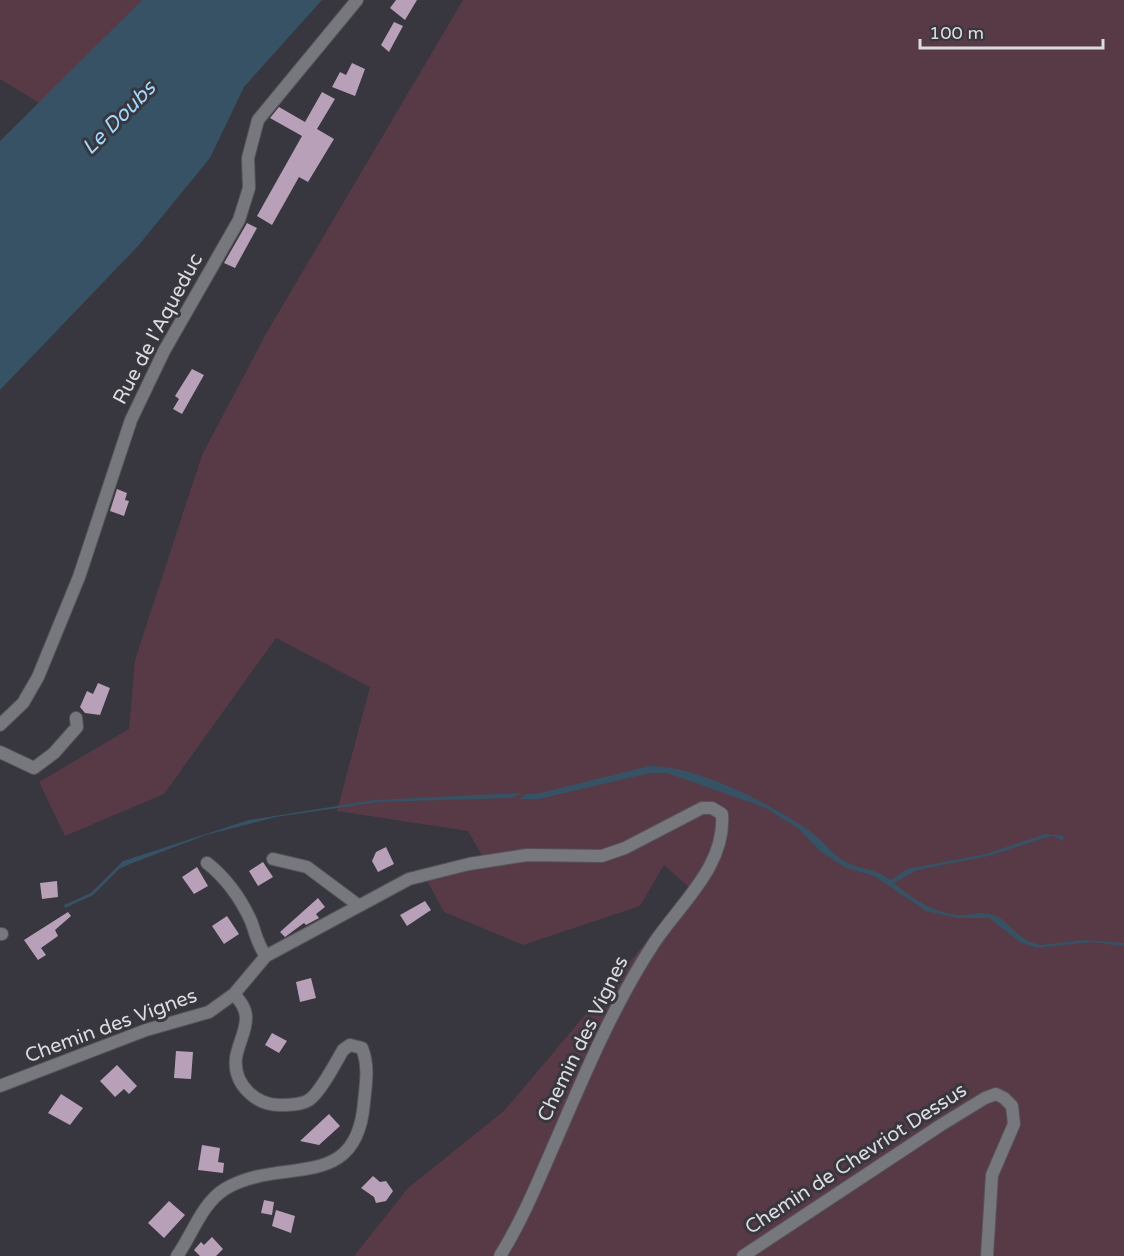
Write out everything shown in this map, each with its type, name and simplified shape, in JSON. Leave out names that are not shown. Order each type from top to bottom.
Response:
[{"type":"street","name":"Rue de l'Aqueduc","points":[[0,725],[23,703],[38,677],[80,577],[131,420],[164,351],[239,220],[249,188],[248,158],[258,120],[357,0]]},
{"type":"street","points":[[0,752],[34,768],[54,753],[76,727],[76,718]]},
{"type":"street","name":"Chemin des Vignes","points":[[0,1086],[146,1030],[209,1012],[234,994],[266,956],[409,879],[429,873],[527,855],[602,856],[625,848],[702,808],[712,808],[722,813],[723,824],[706,875],[690,899],[667,924],[630,980],[590,1061],[520,1224],[500,1256]]},
{"type":"street","points":[[273,859],[307,867],[358,905]]},
{"type":"street","points":[[207,863],[224,876],[251,921],[256,943],[266,956]]},
{"type":"street","points":[[177,1256],[209,1204],[224,1190],[242,1181],[276,1172],[308,1170],[329,1163],[348,1152],[363,1122],[367,1061],[362,1048],[350,1045],[343,1050],[309,1100],[274,1105],[254,1098],[242,1085],[236,1071],[236,1059],[246,1018],[244,1006],[234,994]]},
{"type":"street","name":"Chemin de Chevriot Dessus","points":[[743,1256],[941,1125],[985,1098],[996,1095],[1004,1098],[1012,1106],[1014,1124],[992,1175],[987,1256]]},
{"type":"shaded area","points":[[0,0],[142,0],[41,104],[0,79]]},
{"type":"shaded area","points":[[463,0],[1124,0],[1124,1256],[354,1256],[408,1188],[505,1110],[691,889],[664,865],[640,906],[523,945],[444,912],[426,879],[484,859],[468,831],[337,811],[370,687],[276,638],[164,794],[65,836],[39,782],[129,729],[135,660],[202,455],[267,332]]},
{"type":"water","name":"Le Doubs","points":[[142,0],[322,0],[244,87],[210,158],[138,246],[0,390],[0,141]]},
{"type":"water","points":[[649,766],[689,772],[733,788],[775,809],[810,831],[843,860],[891,880],[907,869],[986,854],[1046,834],[1063,836],[1063,841],[1053,836],[1047,837],[989,856],[917,870],[894,883],[917,900],[942,912],[961,915],[981,913],[993,915],[1004,921],[1024,939],[1040,945],[1086,940],[1124,943],[1124,946],[1092,942],[1036,948],[1020,942],[989,918],[957,918],[926,911],[874,876],[846,868],[821,852],[799,829],[766,808],[667,773],[650,773],[539,799],[520,799],[526,794],[536,794]]},
{"type":"water","points":[[523,793],[511,798],[379,802],[276,817],[206,835],[130,864],[119,869],[93,895],[65,908],[64,905],[91,893],[123,861],[249,820],[374,800]]},
{"type":"building","points":[[396,0],[417,0],[405,20],[390,8]]},
{"type":"building","points":[[394,22],[403,26],[389,52],[381,45]]},
{"type":"building","points":[[352,63],[365,69],[355,96],[332,87],[340,72],[346,75]]},
{"type":"building","points":[[322,92],[335,99],[317,129],[334,139],[308,182],[299,177],[272,225],[257,216],[302,136],[270,118],[279,107],[305,122]]},
{"type":"building","points":[[247,223],[257,228],[235,268],[224,263]]},
{"type":"building","points":[[192,369],[204,375],[182,414],[173,409],[179,399],[175,396]]},
{"type":"building","points":[[117,489],[127,493],[125,500],[129,501],[124,516],[110,511]]},
{"type":"building","points":[[98,683],[110,688],[100,715],[85,713],[80,707],[87,691],[93,694]]},
{"type":"building","points":[[386,847],[394,864],[378,872],[372,861],[376,852]]},
{"type":"building","points":[[263,862],[273,877],[258,886],[249,871]]},
{"type":"building","points":[[197,867],[208,886],[194,894],[182,877]]},
{"type":"building","points":[[57,881],[58,897],[42,899],[40,883]]},
{"type":"building","points":[[318,898],[325,907],[316,914],[319,918],[306,925],[304,923],[285,937],[280,932]]},
{"type":"building","points":[[425,901],[431,910],[407,926],[400,915]]},
{"type":"building","points":[[68,912],[71,916],[55,930],[58,936],[41,948],[46,955],[38,960],[24,940]]},
{"type":"building","points":[[227,916],[239,934],[224,944],[212,926]]},
{"type":"building","points":[[311,978],[316,998],[300,1002],[296,982]]},
{"type":"building","points":[[272,1033],[287,1041],[279,1053],[265,1045]]},
{"type":"building","points":[[176,1051],[193,1052],[191,1079],[174,1078]]},
{"type":"building","points":[[117,1065],[137,1086],[129,1094],[124,1089],[115,1097],[100,1081]]},
{"type":"building","points":[[61,1094],[83,1108],[70,1125],[48,1113]]},
{"type":"building","points":[[329,1114],[340,1126],[319,1145],[300,1141]]},
{"type":"building","points":[[202,1145],[220,1148],[218,1162],[224,1163],[223,1173],[198,1170]]},
{"type":"building","points":[[373,1176],[380,1182],[386,1181],[393,1191],[386,1201],[376,1203],[374,1197],[361,1188]]},
{"type":"building","points":[[264,1200],[274,1202],[272,1215],[261,1213]]},
{"type":"building","points":[[169,1201],[185,1215],[164,1238],[148,1223]]},
{"type":"building","points":[[276,1210],[295,1216],[291,1233],[272,1226]]},
{"type":"building","points":[[212,1237],[223,1249],[216,1256],[200,1256],[194,1250],[201,1242],[204,1245]]}]
